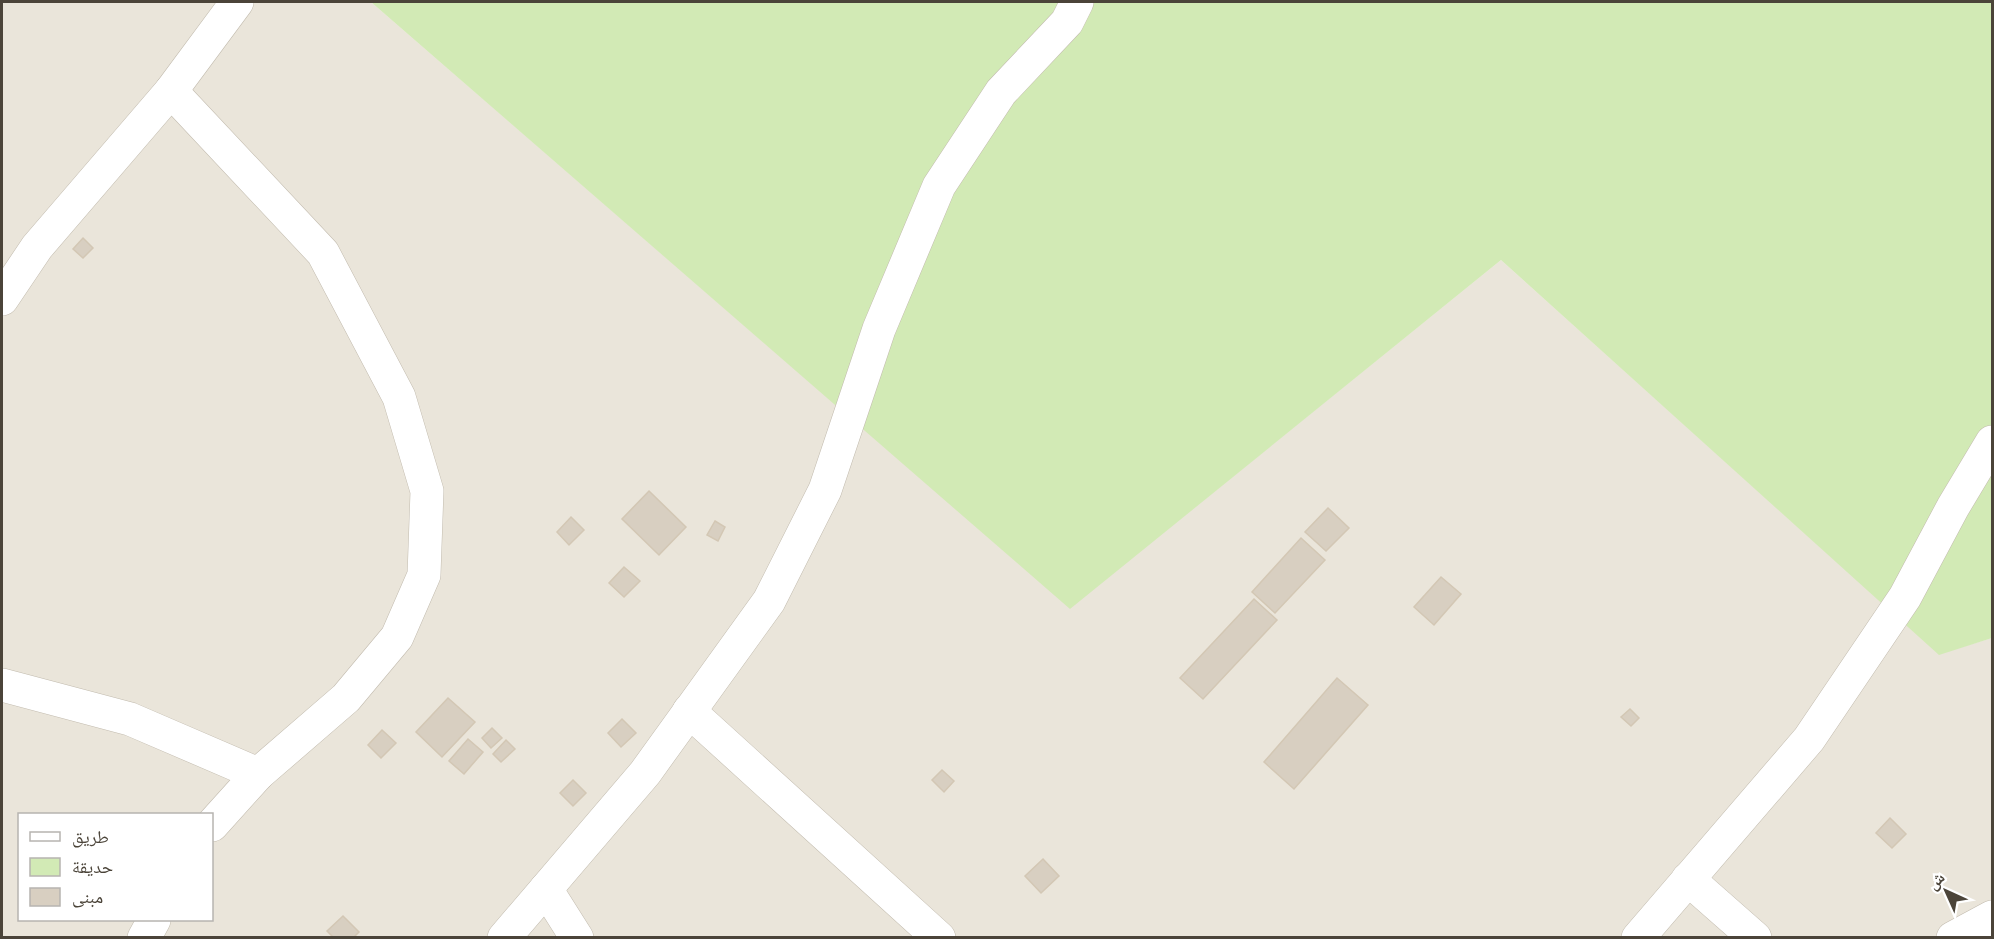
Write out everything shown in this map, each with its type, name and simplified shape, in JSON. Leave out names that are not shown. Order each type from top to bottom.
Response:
[{"type":"street","points":[[2,298],[36,247],[171,91],[237,2]]},
{"type":"street","points":[[504,938],[645,772],[769,601],[825,490],[879,329],[939,186],[1001,92],[1067,22],[1077,2]]},
{"type":"street","points":[[171,91],[323,253],[399,397],[428,491],[424,575],[397,637],[346,698],[258,774],[213,824]]},
{"type":"street","points":[[1638,938],[1809,739],[1905,597],[1953,507],[1992,442]]},
{"type":"street","points":[[2,685],[130,719],[258,774]]},
{"type":"street","points":[[689,711],[939,938]]},
{"type":"street","points":[[1688,879],[1755,938]]},
{"type":"street","points":[[546,888],[576,938]]},
{"type":"street","points":[[1953,938],[1992,917]]},
{"type":"street","points":[[144,938],[153,921]]},
{"type":"shaded area","points":[[2,2],[371,2],[1070,608],[1501,260],[1939,654],[1992,638],[1992,937],[2,938]]},
{"type":"green space","points":[[371,2],[1992,2],[1992,638],[1939,655],[1501,260],[1070,609]]},
{"type":"building","points":[[83,238],[93,248],[83,258],[73,249]]},
{"type":"building","points":[[649,491],[686,527],[659,555],[622,519]]},
{"type":"building","points":[[1328,508],[1349,528],[1326,551],[1305,532]]},
{"type":"building","points":[[571,517],[584,530],[569,545],[557,532]]},
{"type":"building","points":[[715,521],[725,527],[718,541],[707,535]]},
{"type":"building","points":[[1301,538],[1325,560],[1275,613],[1252,592]]},
{"type":"building","points":[[624,567],[640,581],[624,597],[609,583]]},
{"type":"building","points":[[1441,577],[1461,594],[1434,625],[1414,607]]},
{"type":"building","points":[[1254,599],[1277,620],[1203,699],[1180,678]]},
{"type":"building","points":[[1337,678],[1368,705],[1294,789],[1264,762]]},
{"type":"building","points":[[448,698],[475,722],[442,757],[416,732]]},
{"type":"building","points":[[1630,709],[1639,718],[1631,726],[1621,717]]},
{"type":"building","points":[[622,719],[636,733],[621,747],[608,733]]},
{"type":"building","points":[[492,728],[502,738],[491,748],[482,738]]},
{"type":"building","points":[[382,730],[396,743],[381,758],[368,745]]},
{"type":"building","points":[[468,739],[483,752],[464,774],[449,761]]},
{"type":"building","points":[[506,740],[515,749],[501,762],[493,754]]},
{"type":"building","points":[[942,770],[954,781],[944,792],[932,780]]},
{"type":"building","points":[[573,780],[586,793],[573,806],[560,793]]},
{"type":"building","points":[[1890,818],[1906,834],[1892,848],[1876,833]]},
{"type":"building","points":[[1043,859],[1059,876],[1041,893],[1025,876]]},
{"type":"building","points":[[343,916],[359,932],[353,938],[334,938],[327,931]]}]
